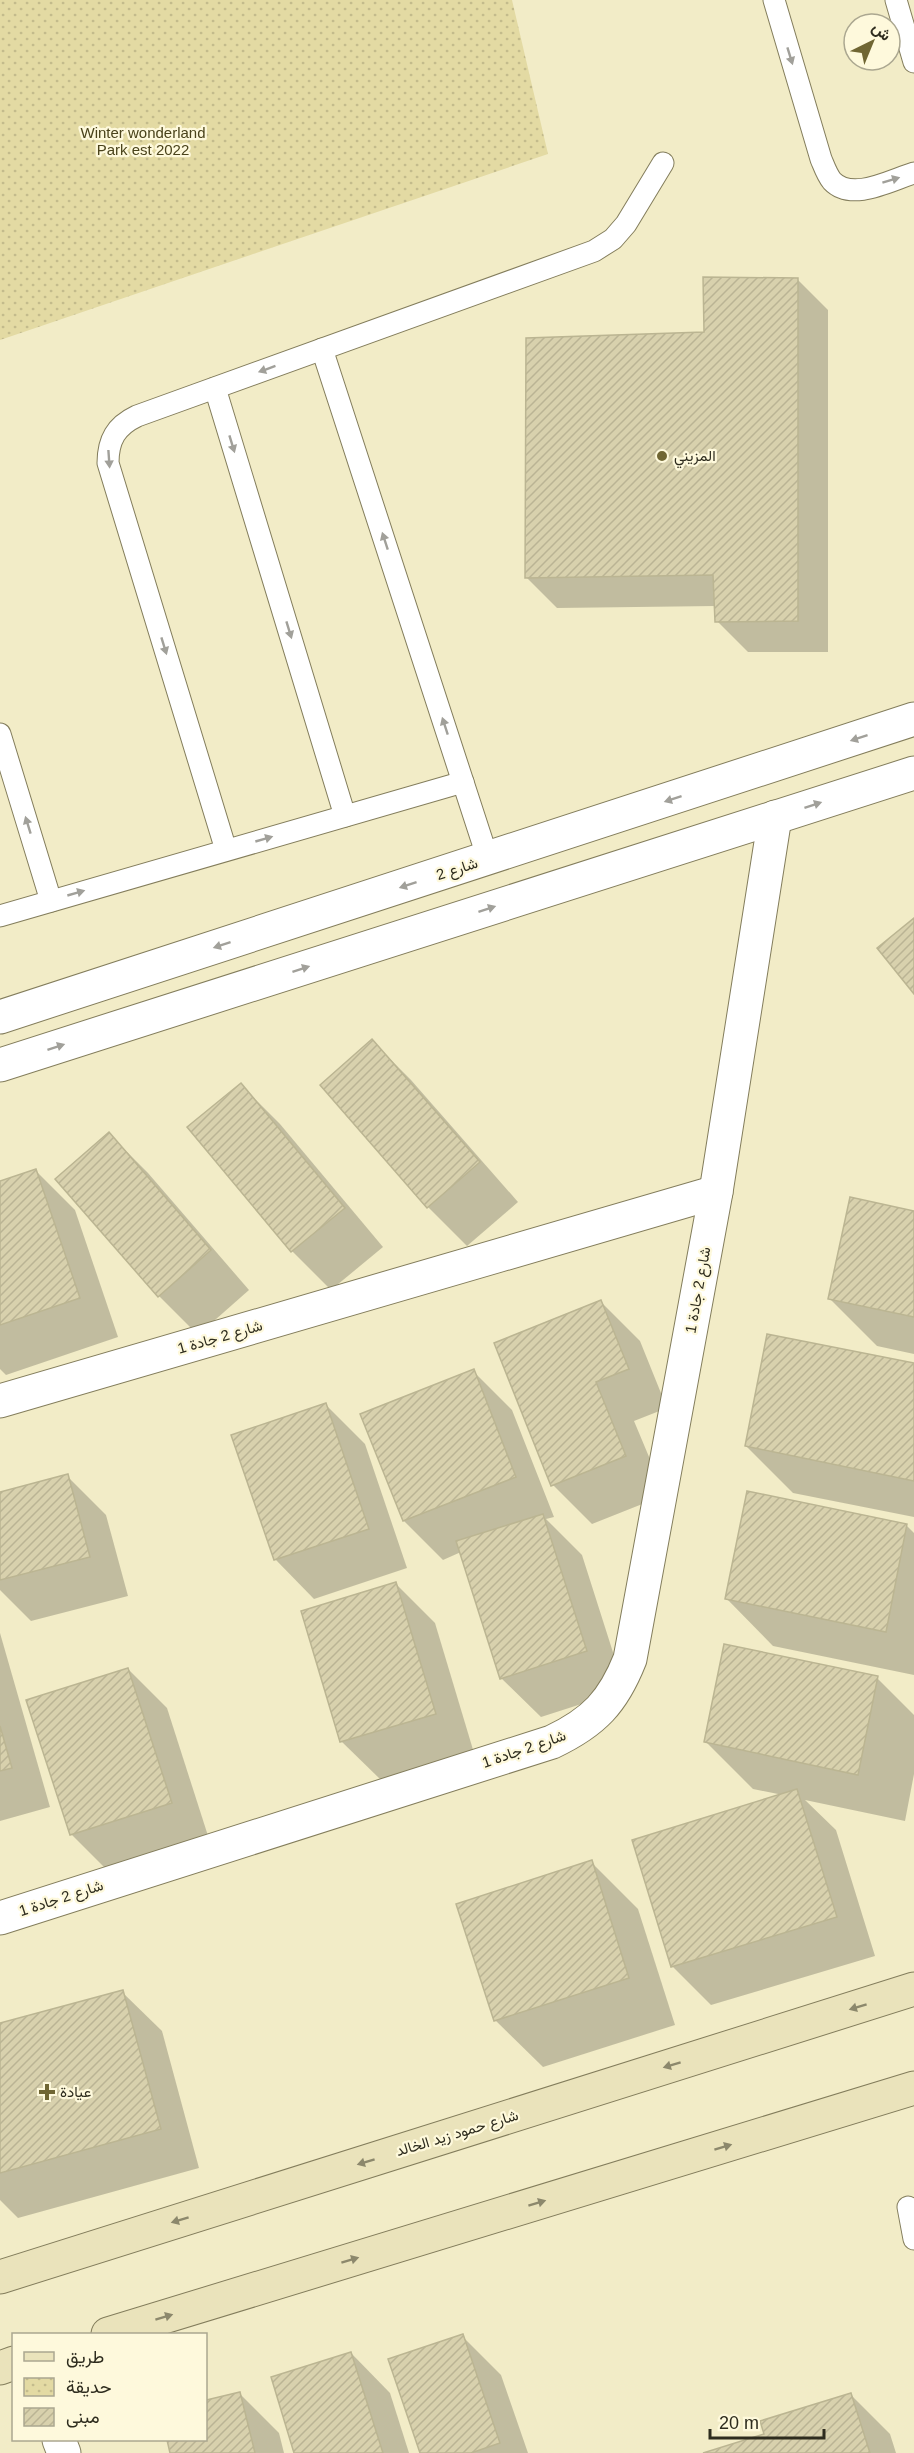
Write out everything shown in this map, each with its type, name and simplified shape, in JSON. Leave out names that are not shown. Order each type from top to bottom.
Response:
[{"type":"main road","name":"شارع حمود زيد الخالد","points":[[0,2277],[914,1989]]},
{"type":"main road","points":[[111,2333],[914,2088]]},
{"type":"street","name":"شارع 2","points":[[0,1017],[914,719]]},
{"type":"street","points":[[0,1065],[914,773]]},
{"type":"street","points":[[728,781],[760,822]]},
{"type":"street","name":"شارع 2 جادة 1","points":[[0,1918],[552,1742],[574,1732],[593,1719],[609,1701],[630,1659],[716,1192],[760,822]]},
{"type":"street","name":"شارع 2 جادة 1","points":[[0,1401],[716,1192]]},
{"type":"lane","points":[[774,0],[821,159],[831,180],[843,188],[856,191],[914,173]]},
{"type":"lane","points":[[896,0],[914,62]]},
{"type":"lane","points":[[226,850],[108,463],[111,440],[117,429],[126,421],[594,251],[613,239],[626,224],[663,163]]},
{"type":"lane","points":[[322,349],[488,859]]},
{"type":"lane","points":[[215,388],[345,816]]},
{"type":"lane","points":[[0,734],[51,901]]},
{"type":"lane","points":[[0,915],[463,782]]},
{"type":"lane","points":[[909,2207],[914,2239]]},
{"type":"green space","name":"Winter wonderland Park est 2022","points":[[0,0],[512,0],[548,154],[0,340]]},
{"type":"building","name":"المزيني","points":[[703,277],[798,278],[798,621],[715,622],[713,575],[525,578],[526,338],[704,332]]},
{"type":"building","points":[[914,918],[914,994],[877,948]]},
{"type":"building","points":[[372,1039],[480,1162],[427,1208],[320,1085]]},
{"type":"building","points":[[241,1083],[345,1208],[291,1252],[187,1127]]},
{"type":"building","points":[[109,1132],[211,1250],[158,1297],[55,1179]]},
{"type":"building","points":[[36,1169],[80,1298],[0,1325],[0,1181]]},
{"type":"building","points":[[850,1197],[914,1211],[914,1317],[828,1299]]},
{"type":"building","points":[[601,1300],[629,1369],[596,1382],[626,1456],[551,1486],[494,1343]]},
{"type":"building","points":[[767,1334],[914,1363],[914,1481],[745,1446]]},
{"type":"building","points":[[474,1369],[516,1477],[403,1521],[360,1414]]},
{"type":"building","points":[[326,1403],[369,1529],[274,1560],[231,1435]]},
{"type":"building","points":[[68,1474],[90,1557],[0,1580],[0,1492]]},
{"type":"building","points":[[747,1491],[907,1524],[886,1632],[725,1599]]},
{"type":"building","points":[[543,1514],[587,1651],[500,1679],[456,1541]]},
{"type":"building","points":[[396,1582],[436,1714],[340,1742],[301,1611]]},
{"type":"building","points":[[724,1644],[878,1676],[858,1775],[704,1742]]},
{"type":"building","points":[[128,1668],[172,1803],[70,1835],[26,1700]]},
{"type":"building","points":[[0,1726],[12,1768],[0,1771]]},
{"type":"building","points":[[797,1789],[837,1917],[671,1967],[632,1840]]},
{"type":"building","points":[[592,1860],[629,1978],[494,2021],[456,1904]]},
{"type":"building","points":[[123,1990],[161,2129],[0,2173],[0,2023]]},
{"type":"building","points":[[463,2334],[500,2443],[471,2453],[420,2453],[388,2359]]},
{"type":"building","points":[[351,2352],[383,2453],[294,2453],[271,2377]]},
{"type":"building","points":[[240,2392],[255,2453],[170,2453],[167,2441],[207,2441],[207,2400]]},
{"type":"building","points":[[851,2393],[870,2453],[703,2453],[764,2434],[760,2421]]},
{"type":"place","name":"المزيني","points":[[662,456]]},
{"type":"place","name":"عيادة","points":[[47,2092]]}]
